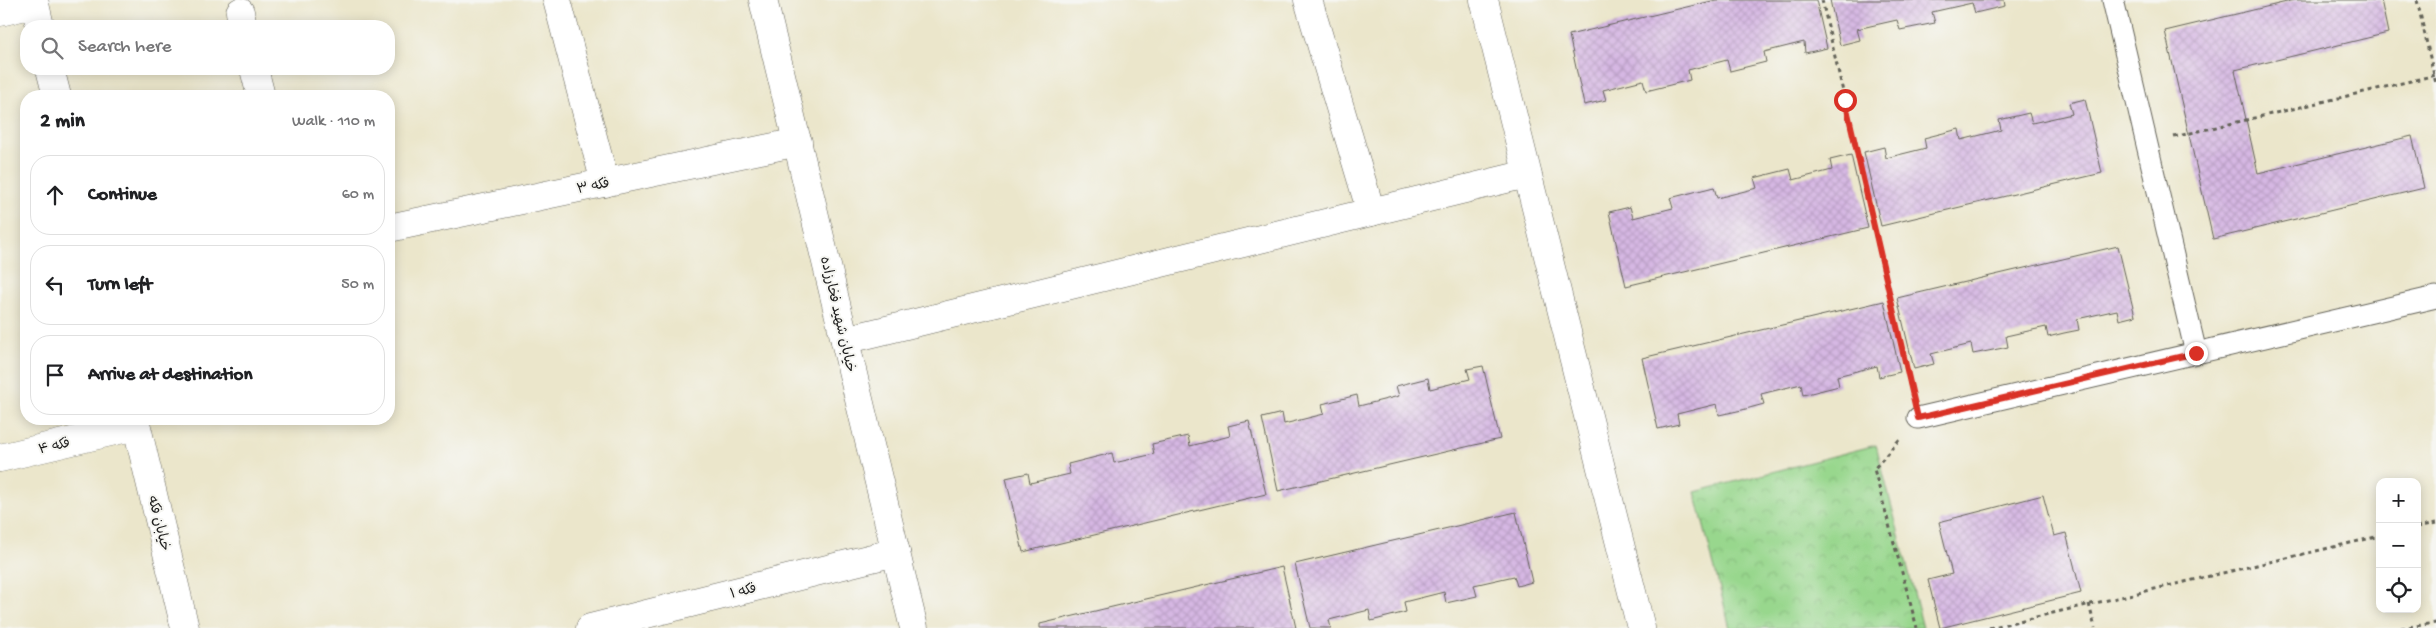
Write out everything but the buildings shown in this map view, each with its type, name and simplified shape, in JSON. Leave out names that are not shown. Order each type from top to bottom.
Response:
[{"type":"street","points":[[557,0],[605,183]]},
{"type":"street","name":"خیابان شهید فخارزاده","points":[[764,0],[914,628]]},
{"type":"street","points":[[1308,0],[1371,212]]},
{"type":"street","points":[[1484,0],[1641,628]]},
{"type":"street","points":[[0,12],[36,10]]},
{"type":"street","points":[[52,75],[55,90]]},
{"type":"street","points":[[256,75],[259,90]]},
{"type":"street","name":"فکه ۳","points":[[395,227],[798,142]]},
{"type":"street","points":[[845,340],[1527,174]]},
{"type":"street","name":"فکه ۴","points":[[0,458],[124,425]]},
{"type":"street","name":"خیابان فکه","points":[[136,425],[185,628]]},
{"type":"street","name":"فکه ۱","points":[[590,628],[896,552]]},
{"type":"lane","points":[[2114,0],[2196,353]]},
{"type":"lane","points":[[1918,418],[2436,297]]},
{"type":"path","points":[[1822,0],[1918,418],[1874,468],[1917,628]]},
{"type":"path","points":[[2417,0],[2436,84]]},
{"type":"path","points":[[2147,143],[2435,76]]},
{"type":"path","points":[[2421,526],[2436,523]]},
{"type":"path","points":[[1989,628],[2008,626],[2089,604],[2376,537]]},
{"type":"path","points":[[2089,604],[2095,628]]},
{"type":"path","points":[[2401,628],[2436,623]]},
{"type":"green space","points":[[1876,445],[1923,628],[1730,628],[1695,492]]},
{"type":"route","points":[[1845,100],[1918,418],[2196,353]]}]
